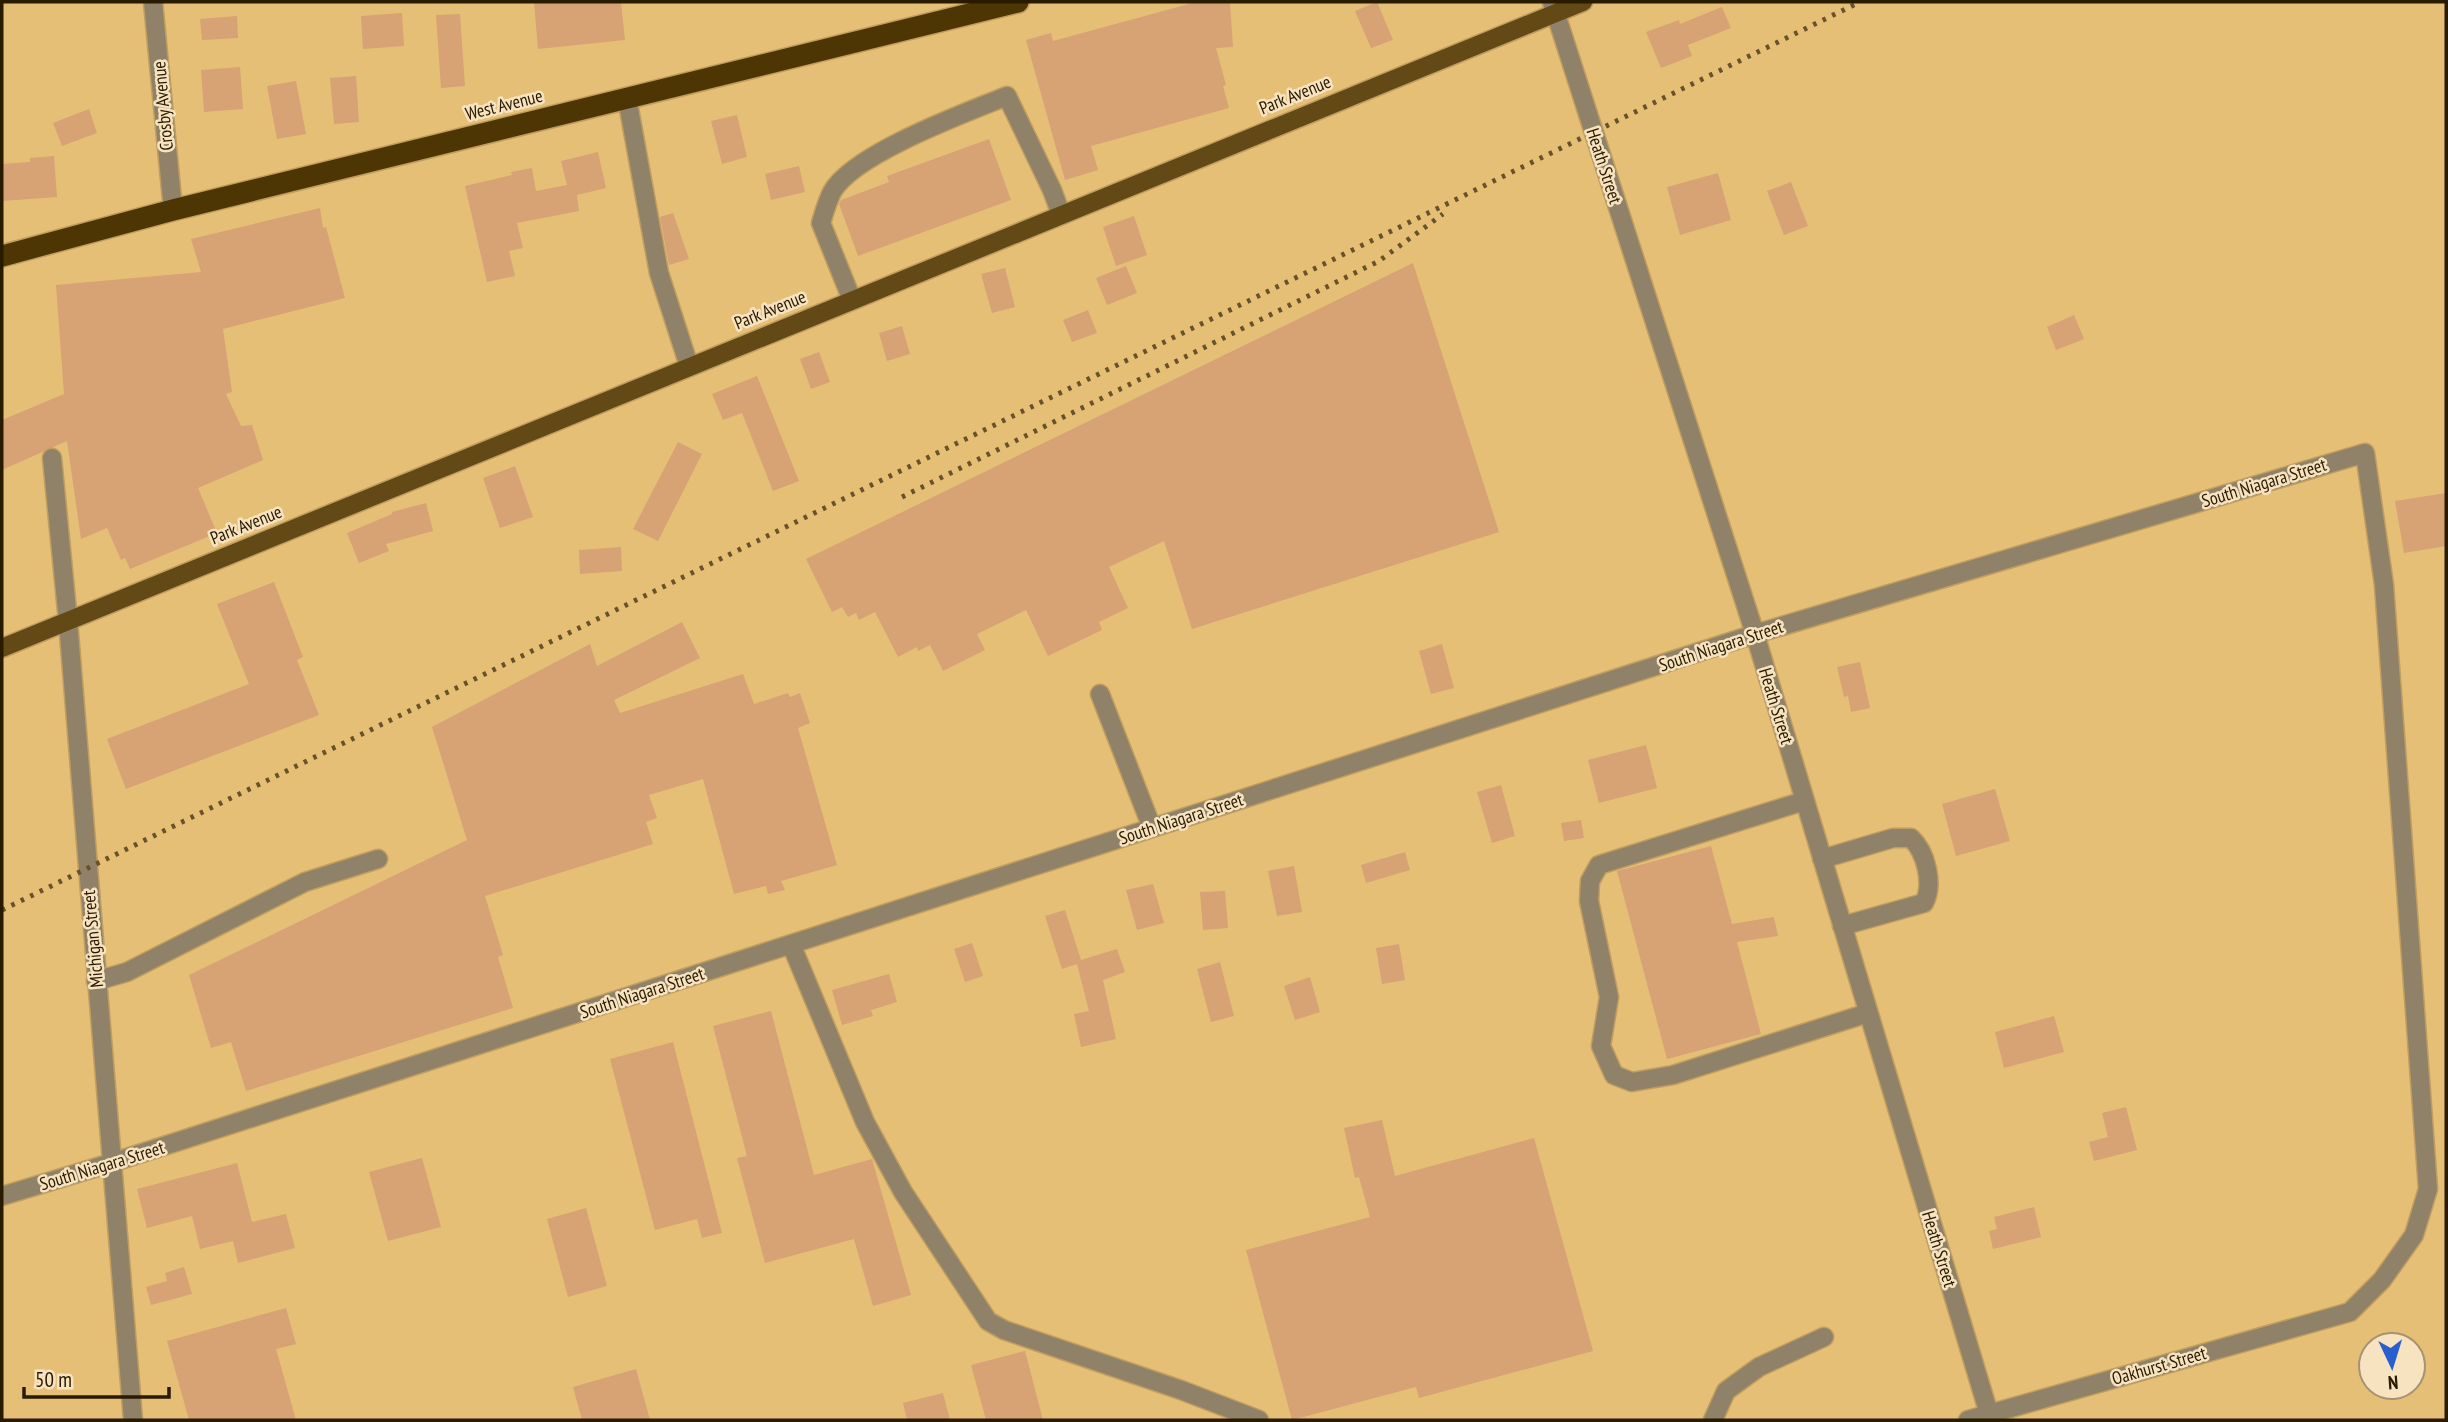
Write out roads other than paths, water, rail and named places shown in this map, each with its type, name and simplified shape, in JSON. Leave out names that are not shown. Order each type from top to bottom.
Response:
[{"type":"highway","name":"West Avenue","points":[[2,256],[173,210],[1005,3]]},
{"type":"main road","name":"Park Avenue","points":[[2,648],[1061,214],[1553,7],[1574,2]]},
{"type":"main road","name":"Park Avenue","points":[[1553,7],[1583,2]]},
{"type":"street","name":"Crosby Avenue","points":[[153,2],[173,210]]},
{"type":"street","name":"Heath Street","points":[[1553,7],[1755,635],[1989,1414]]},
{"type":"street","points":[[852,300],[821,223],[833,190],[860,164],[922,131],[1007,96],[1061,214]]},
{"type":"street","points":[[627,97],[660,272],[689,366]]},
{"type":"street","name":"South Niagara Street","points":[[2,1196],[1755,635],[2365,453],[2384,585],[2428,1189],[2414,1235],[2382,1280],[2350,1312]]},
{"type":"street","name":"Michigan Street","points":[[52,458],[68,621],[133,1420]]},
{"type":"street","points":[[1100,694],[1152,828]]},
{"type":"street","points":[[1804,801],[1599,865],[1590,881],[1589,901],[1609,997],[1601,1046],[1614,1075],[1632,1082],[1673,1075],[1868,1013]]},
{"type":"street","points":[[1822,859],[1894,838],[1911,838],[1918,844],[1929,880],[1929,894],[1924,902],[1842,926]]},
{"type":"street","points":[[96,981],[127,972],[305,882],[378,859]]},
{"type":"street","points":[[792,944],[865,1122],[903,1192],[988,1321],[1004,1330],[1181,1390],[1259,1420]]},
{"type":"street","name":"Oakhurst Street","points":[[1968,1420],[2350,1312]]},
{"type":"street","points":[[1713,1420],[1726,1391],[1759,1367],[1824,1337]]},
{"type":"railway","points":[[2,910],[1860,2]]},
{"type":"railway","points":[[902,497],[1379,261],[1443,214]]}]
